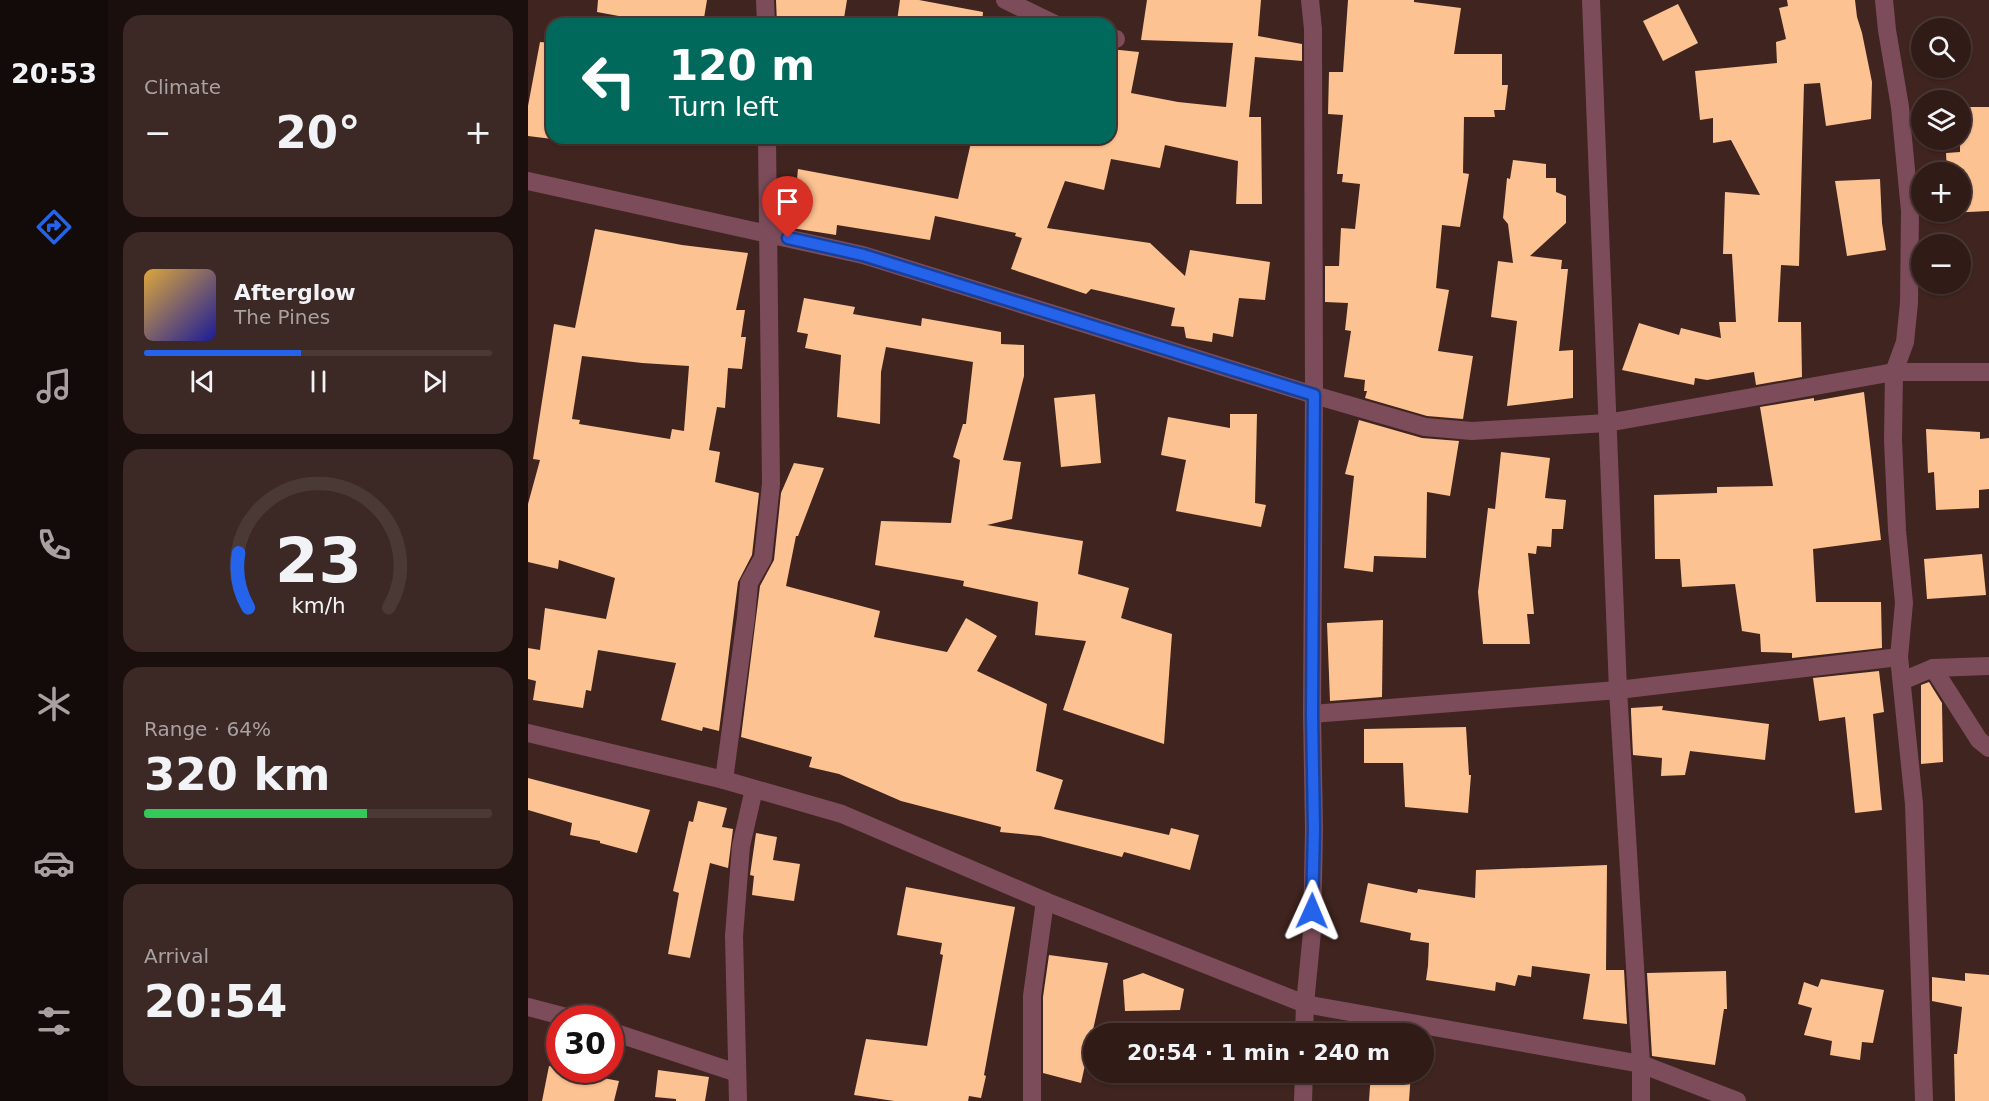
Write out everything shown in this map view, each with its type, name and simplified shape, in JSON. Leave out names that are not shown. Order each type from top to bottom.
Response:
[{"type":"street","points":[[765,0],[766,18]]},
{"type":"street","points":[[1005,0],[1042,18]]},
{"type":"street","points":[[1304,1023],[1312,909],[1314,829],[1312,714],[1313,29],[1310,0]]},
{"type":"street","points":[[1591,0],[1618,690],[1641,1064],[1641,1101]]},
{"type":"street","points":[[1884,0],[1900,107],[1910,211],[1910,303],[1905,342],[1894,372],[1893,452],[1904,603],[1899,657],[1914,804],[1924,1101]]},
{"type":"street","points":[[724,780],[749,584],[764,558],[771,484],[767,144]]},
{"type":"street","points":[[528,181],[863,255],[1314,395],[1425,427],[1472,431],[1607,423],[1894,372],[1989,372]]},
{"type":"street","points":[[1312,714],[1618,690],[1899,657]]},
{"type":"street","points":[[1902,681],[1933,668],[1989,666]]},
{"type":"street","points":[[1933,668],[1979,740],[1989,748]]},
{"type":"street","points":[[528,733],[724,780],[842,814],[1045,901],[1305,1004],[1641,1064],[1737,1101]]},
{"type":"street","points":[[738,1101],[734,936],[741,846],[754,789]]},
{"type":"street","points":[[1032,1101],[1032,996],[1045,901]]},
{"type":"street","points":[[528,1007],[546,1012]]},
{"type":"street","points":[[624,1037],[737,1073]]},
{"type":"street","points":[[1303,1101],[1304,1083]]},
{"type":"building","points":[[598,0],[707,0],[704,18],[630,18],[597,12]]},
{"type":"building","points":[[776,0],[847,0],[844,18],[777,18]]},
{"type":"building","points":[[900,0],[919,0],[983,12],[982,18],[897,18]]},
{"type":"building","points":[[1147,0],[1261,0],[1258,36],[1302,44],[1302,61],[1255,57],[1249,117],[1261,117],[1262,204],[1236,204],[1238,161],[1165,145],[1160,168],[1111,159],[1104,190],[1065,181],[1047,228],[1150,243],[1185,276],[1190,250],[1270,262],[1265,300],[1239,298],[1233,337],[1213,333],[1212,342],[1186,338],[1184,327],[1171,326],[1175,308],[1091,289],[1086,294],[1011,269],[1022,238],[1015,236],[1016,233],[935,216],[930,240],[837,225],[836,235],[792,228],[798,169],[958,199],[971,144],[1116,144],[1116,50],[1139,52],[1131,93],[1178,102],[1226,107],[1233,43],[1141,40]]},
{"type":"building","points":[[1348,0],[1414,0],[1414,2],[1461,8],[1454,54],[1502,54],[1502,85],[1508,85],[1505,110],[1494,110],[1495,117],[1464,117],[1463,173],[1469,174],[1460,227],[1442,225],[1436,288],[1449,290],[1438,351],[1473,356],[1463,419],[1427,416],[1365,398],[1367,391],[1364,391],[1365,380],[1344,377],[1351,331],[1345,330],[1348,303],[1325,302],[1325,266],[1339,266],[1341,228],[1355,229],[1360,184],[1342,182],[1343,174],[1337,174],[1343,115],[1328,114],[1329,72],[1343,72]]},
{"type":"building","points":[[1787,0],[1855,0],[1872,82],[1871,119],[1826,126],[1820,83],[1804,84],[1799,266],[1781,265],[1778,322],[1801,322],[1802,377],[1756,385],[1754,372],[1707,380],[1695,378],[1694,385],[1622,370],[1639,323],[1679,335],[1681,328],[1721,338],[1719,322],[1736,322],[1732,254],[1723,254],[1725,192],[1760,195],[1731,140],[1713,143],[1713,118],[1700,120],[1695,71],[1777,63],[1776,42],[1786,39],[1779,8],[1788,6]]},
{"type":"building","points":[[1678,4],[1698,43],[1663,61],[1643,21]]},
{"type":"building","points":[[540,42],[546,42],[546,138],[528,136],[528,106]]},
{"type":"building","points":[[1971,107],[1989,107],[1989,211],[1971,212],[1971,162],[1946,162],[1946,153],[1960,152],[1960,150],[1971,150]]},
{"type":"building","points":[[1513,160],[1546,164],[1546,178],[1556,178],[1556,192],[1566,196],[1566,223],[1530,256],[1562,260],[1561,269],[1568,269],[1559,351],[1573,350],[1573,398],[1507,406],[1517,321],[1491,317],[1498,261],[1513,263],[1508,224],[1503,218],[1507,178],[1510,179]]},
{"type":"building","points":[[1880,179],[1886,250],[1847,256],[1835,181]]},
{"type":"building","points":[[595,229],[682,245],[748,253],[736,310],[745,310],[741,337],[746,337],[742,369],[728,368],[725,408],[717,407],[709,450],[720,452],[715,482],[759,493],[752,555],[738,582],[719,731],[703,727],[702,731],[661,720],[676,663],[598,650],[591,691],[586,690],[583,708],[533,700],[536,681],[528,679],[528,648],[540,650],[545,608],[606,619],[615,578],[559,560],[558,569],[528,562],[528,504],[540,460],[533,459],[554,324],[575,328]],"holes":[[[582,356],[689,366],[684,431],[672,429],[670,439],[579,424],[580,420],[572,419]]]},
{"type":"building","points":[[804,298],[855,307],[853,314],[921,326],[922,318],[1001,332],[1001,344],[1024,345],[1024,376],[1003,460],[1021,462],[1012,519],[987,525],[1083,541],[1078,574],[1129,588],[1121,618],[1172,634],[1164,744],[1063,710],[1086,641],[1035,635],[1038,602],[963,586],[964,581],[875,565],[881,521],[951,523],[960,460],[953,457],[963,424],[966,424],[973,362],[886,347],[881,372],[880,424],[837,417],[841,355],[805,348],[808,334],[797,332]]},
{"type":"building","points":[[1864,392],[1881,540],[1813,549],[1816,602],[1881,602],[1882,648],[1792,658],[1792,653],[1761,652],[1760,634],[1742,631],[1735,584],[1682,587],[1680,559],[1655,559],[1654,495],[1717,493],[1717,487],[1773,486],[1760,407]]},
{"type":"building","points":[[1095,394],[1101,463],[1061,467],[1054,398]]},
{"type":"building","points":[[1230,414],[1257,414],[1255,503],[1266,505],[1261,527],[1176,511],[1186,460],[1161,455],[1168,417],[1230,428]]},
{"type":"building","points":[[1359,420],[1422,438],[1459,441],[1450,496],[1427,492],[1426,558],[1374,556],[1373,572],[1344,568],[1354,476],[1345,474]]},
{"type":"building","points":[[1926,429],[1980,432],[1980,439],[1989,438],[1989,489],[1979,490],[1979,508],[1936,510],[1934,472],[1928,473]]},
{"type":"building","points":[[1501,452],[1550,458],[1545,498],[1566,500],[1563,529],[1552,529],[1551,547],[1537,546],[1536,554],[1528,553],[1534,614],[1527,614],[1530,644],[1483,644],[1478,592],[1488,508],[1495,509]]},
{"type":"building","points":[[794,463],[824,468],[798,536],[796,536],[786,586],[880,611],[874,637],[947,652],[966,618],[997,636],[977,671],[1047,704],[1036,771],[1063,780],[1054,809],[1169,835],[1171,828],[1199,835],[1190,870],[1124,852],[1122,857],[1040,836],[1000,832],[1001,827],[901,801],[839,774],[809,767],[812,757],[741,737],[760,586],[774,560],[781,493]]},
{"type":"building","points":[[1982,554],[1986,595],[1927,599],[1924,559]]},
{"type":"building","points":[[1383,620],[1382,697],[1330,701],[1327,623]]},
{"type":"building","points":[[1879,671],[1884,712],[1873,714],[1882,810],[1855,813],[1845,717],[1819,721],[1813,678]]},
{"type":"building","points":[[1929,682],[1942,703],[1943,762],[1921,764],[1921,685]]},
{"type":"building","points":[[1663,706],[1662,710],[1769,724],[1765,760],[1690,751],[1685,775],[1661,776],[1662,758],[1633,755],[1631,708]]},
{"type":"building","points":[[1466,727],[1469,775],[1471,775],[1468,813],[1405,807],[1403,763],[1364,763],[1364,729]]},
{"type":"building","points":[[528,778],[650,810],[637,853],[600,843],[600,841],[570,835],[572,823],[528,810]]},
{"type":"building","points":[[698,801],[727,808],[722,827],[733,829],[728,868],[710,863],[690,958],[668,954],[679,893],[673,891],[689,821],[693,822]]},
{"type":"building","points":[[756,833],[777,837],[773,860],[800,864],[794,901],[752,895],[754,876],[750,875]]},
{"type":"building","points":[[1607,865],[1606,970],[1624,970],[1627,1024],[1583,1019],[1590,974],[1532,966],[1531,977],[1518,975],[1515,986],[1496,982],[1495,991],[1426,980],[1429,943],[1410,940],[1411,933],[1360,922],[1368,883],[1417,893],[1418,889],[1475,898],[1476,870]]},
{"type":"building","points":[[906,887],[1015,907],[981,1098],[969,1096],[968,1101],[894,1101],[854,1095],[866,1039],[927,1046],[943,955],[940,954],[942,943],[897,935]]},
{"type":"building","points":[[1049,955],[1108,963],[1094,1023],[1083,1023],[1081,1083],[1043,1073],[1043,997]]},
{"type":"building","points":[[1726,971],[1727,1009],[1724,1009],[1715,1065],[1652,1056],[1647,973]]},
{"type":"building","points":[[1143,973],[1184,989],[1180,1010],[1125,1011],[1123,980]]},
{"type":"building","points":[[1965,973],[1989,975],[1989,1101],[1955,1101],[1954,1054],[1957,1054],[1962,1007],[1932,1001],[1932,977],[1965,981]]},
{"type":"building","points":[[1821,979],[1884,990],[1873,1043],[1862,1042],[1860,1060],[1830,1055],[1832,1041],[1804,1035],[1812,1008],[1798,1004],[1804,982],[1818,987]]},
{"type":"building","points":[[658,1070],[709,1077],[705,1101],[676,1101],[676,1099],[655,1097]]},
{"type":"building","points":[[546,1081],[546,1083],[618,1083],[614,1101],[542,1101]]},
{"type":"building","points":[[1370,1083],[1410,1083],[1409,1101],[1369,1101]]},
{"type":"route","points":[[788,238],[863,255],[1314,395],[1312,911]]}]
